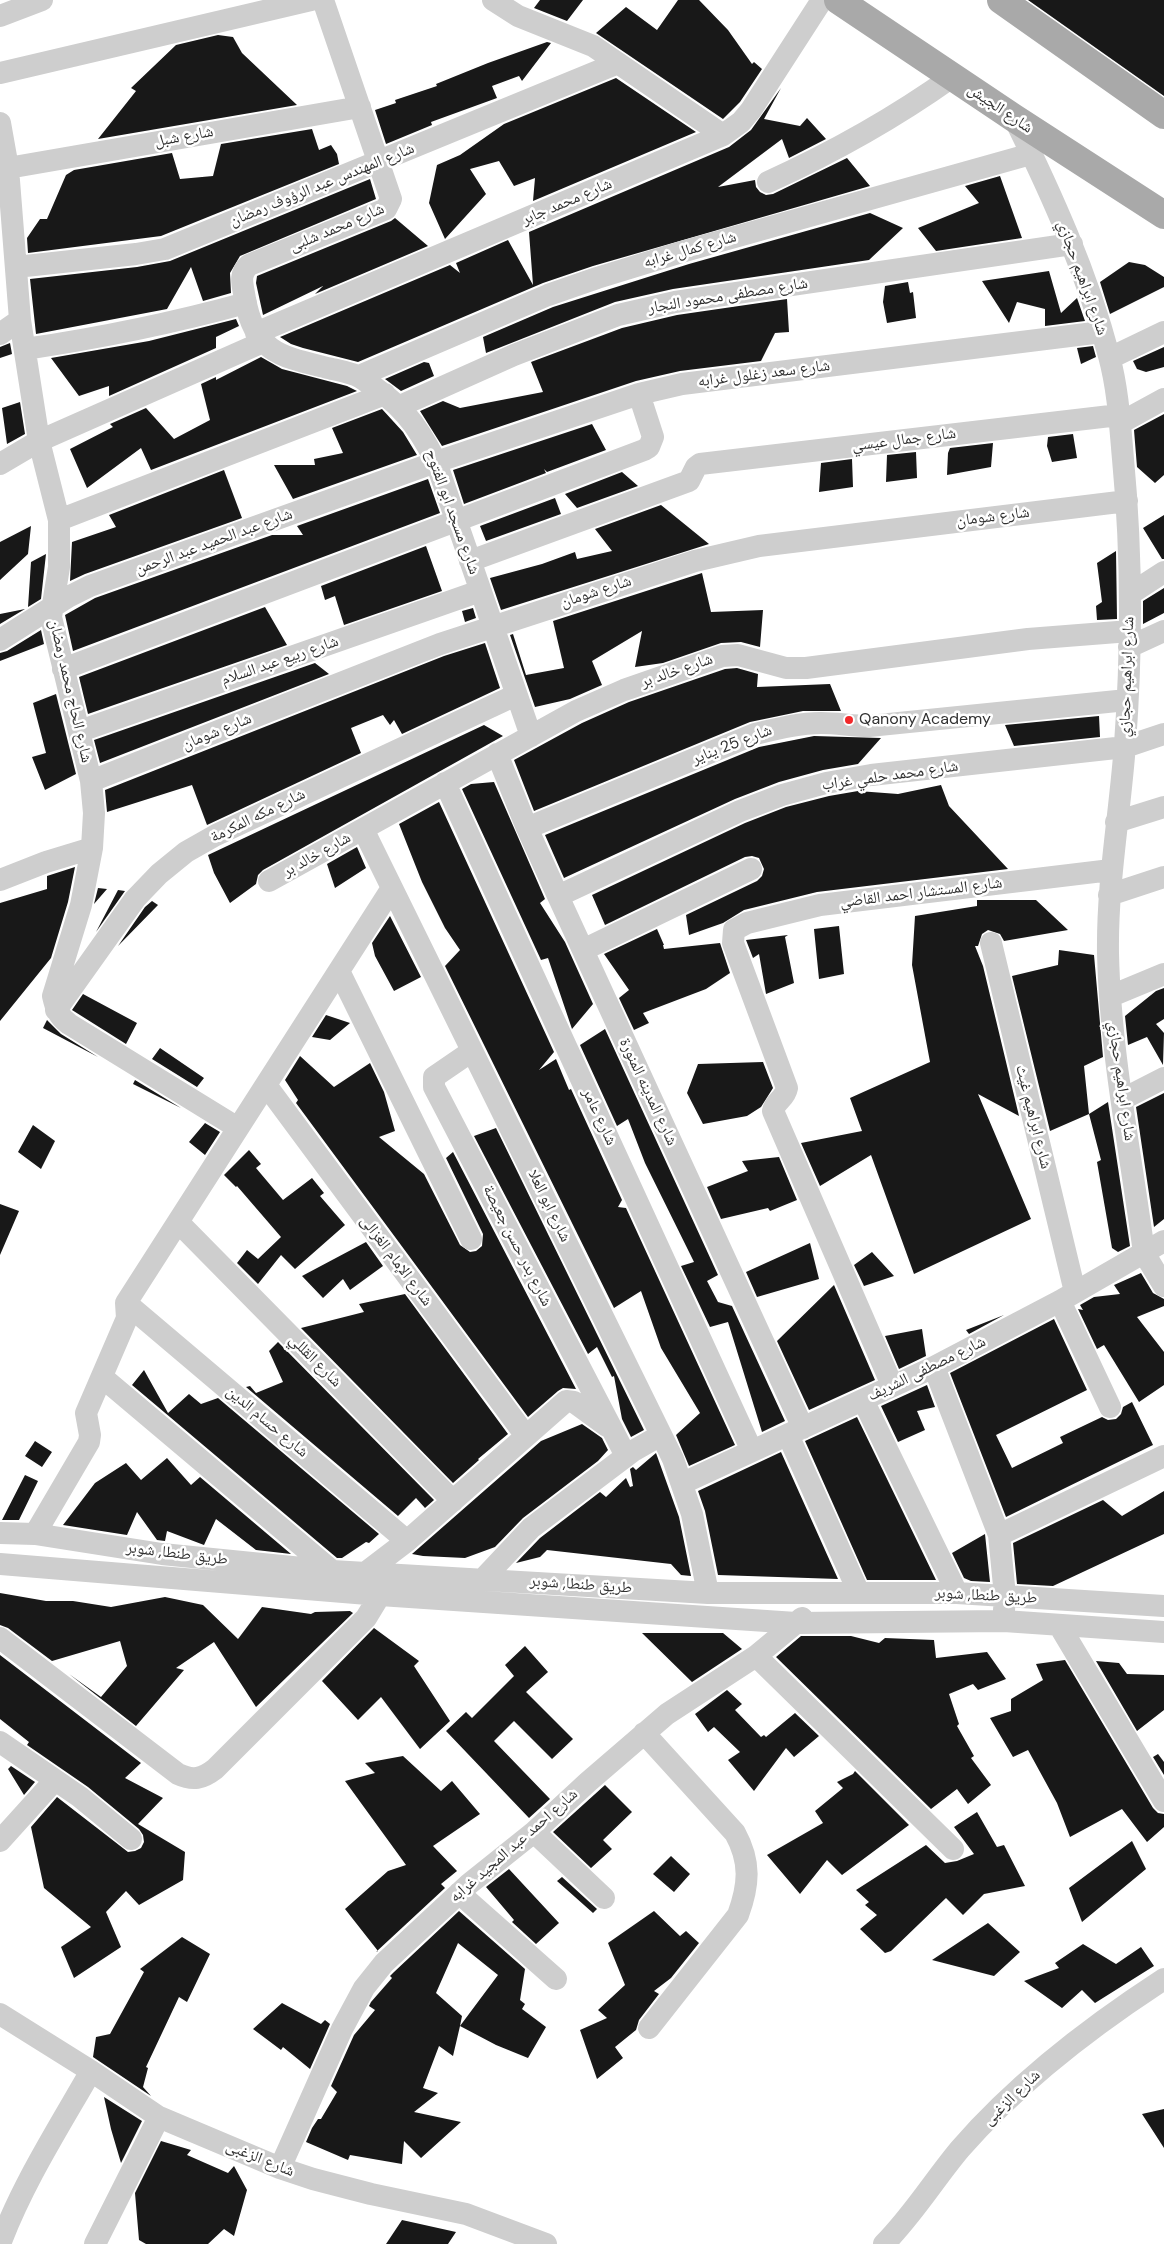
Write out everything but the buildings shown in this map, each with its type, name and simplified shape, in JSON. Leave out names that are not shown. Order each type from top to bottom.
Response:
[{"type":"main road","name":"شارع الجيش","points":[[838,0],[1014,118],[1164,215]]},
{"type":"main road","points":[[1001,0],[1164,115]]},
{"type":"street","points":[[0,73],[311,0]]},
{"type":"street","name":"شارع محمد شلبى","points":[[246,303],[241,276],[249,264],[386,209],[391,200],[323,0]]},
{"type":"street","points":[[493,0],[518,16],[593,46],[723,135]]},
{"type":"street","name":"شارع محمد جابر","points":[[0,464],[39,441],[259,338],[723,135],[741,122],[751,110],[822,0]]},
{"type":"street","points":[[0,16],[34,1]]},
{"type":"street","name":"شارع المهندس عبد الرؤوف رمضان","points":[[16,267],[165,249],[618,63]]},
{"type":"street","points":[[768,182],[862,136],[908,108],[952,76]]},
{"type":"street","name":"شارع شبل","points":[[5,155],[360,107]]},
{"type":"street","name":"شارع ابراهيم حجازي","points":[[1014,118],[1072,244],[1091,295],[1110,358],[1119,419],[1127,501],[1130,639],[1125,747],[1109,895],[1108,953],[1123,1099],[1144,1253]]},
{"type":"street","name":"شارع الحاج محمد رمضان","points":[[0,123],[5,155],[7,241],[16,267],[20,320],[39,441],[59,520],[59,567],[52,607],[52,624],[91,780],[94,813],[92,848],[81,905],[70,945],[55,984],[53,996],[56,1010]]},
{"type":"street","name":"شارع كمال غرابه","points":[[359,376],[548,295],[597,278],[685,250],[1032,154]]},
{"type":"street","name":"شارع مصطفى محمود النجار","points":[[59,520],[392,400],[618,315],[675,302],[1072,244]]},
{"type":"street","points":[[25,349],[99,338],[155,327],[246,303],[251,324],[259,338]]},
{"type":"street","points":[[0,334],[20,320]]},
{"type":"street","name":"شارع سعد زغلول غرابه","points":[[436,462],[639,394],[682,384],[1102,332]]},
{"type":"street","points":[[1110,358],[1164,332]]},
{"type":"street","name":"شارع مسجد ابو الفتوح","points":[[259,338],[278,354],[359,376],[392,400],[414,423],[436,462],[531,736]]},
{"type":"street","points":[[63,669],[644,450],[649,447],[653,437],[639,394]]},
{"type":"street","points":[[1119,419],[1164,399]]},
{"type":"street","name":"شارع جمال عيسي","points":[[470,561],[689,481],[700,464],[1119,419]]},
{"type":"street","name":"شارع عبد الحميد عبد الرحمن","points":[[0,640],[52,607],[90,586],[436,462]]},
{"type":"street","name":"شارع شومان","points":[[91,780],[440,644],[695,561],[759,546],[1127,501]]},
{"type":"street","points":[[1130,594],[1164,572]]},
{"type":"street","name":"شارع ربيع عبد السلام","points":[[80,731],[480,590]]},
{"type":"street","points":[[1130,639],[1164,630]]},
{"type":"street","name":"شارع خالد بر","points":[[270,881],[576,711],[624,690],[722,656],[744,656],[786,668],[806,668],[1028,639],[1130,639]]},
{"type":"street","name":"شارع مكه المكرمة","points":[[56,1010],[135,899],[159,874],[186,852],[216,835],[516,695]]},
{"type":"street","name":"شارع 25 يناير","points":[[527,828],[755,734],[781,727],[821,723],[843,726],[869,726],[1127,700]]},
{"type":"street","name":"شارع محمد حلمي غراب","points":[[558,896],[740,811],[782,795],[826,783],[871,775],[1125,747],[1164,734]]},
{"type":"street","name":"شارع المدينه المنورة","points":[[497,754],[527,828],[796,1431],[859,1593]]},
{"type":"street","name":"شارع عامر","points":[[445,783],[752,1451]]},
{"type":"street","points":[[1116,822],[1164,807]]},
{"type":"street","name":"شارع ابو العلا","points":[[363,829],[683,1483],[694,1522],[708,1593]]},
{"type":"street","points":[[0,880],[46,862],[92,848]]},
{"type":"street","points":[[583,950],[751,869]]},
{"type":"street","name":"شارع المستشار احمد القاضي","points":[[892,1385],[772,1111],[774,1105],[785,1096],[787,1088],[734,943],[734,930],[747,923],[820,905],[1111,870]]},
{"type":"street","points":[[1109,895],[1164,877]]},
{"type":"street","points":[[35,1534],[89,1442],[90,1435],[86,1412],[127,1318],[126,1303],[392,888]]},
{"type":"street","name":"شارع ابراهيم غيث","points":[[991,943],[1067,1296],[1110,1407]]},
{"type":"street","points":[[339,971],[472,1239]]},
{"type":"street","points":[[1111,996],[1164,974]]},
{"type":"street","points":[[56,1010],[60,1017],[69,1024],[238,1128]]},
{"type":"street","name":"شارع بدر حسن جعيصة","points":[[472,1051],[434,1077],[434,1086],[626,1456]]},
{"type":"street","points":[[1123,1099],[1164,1078]]},
{"type":"street","name":"شارع الإمام الغزالى","points":[[266,1085],[526,1436]]},
{"type":"street","name":"شارع القللي","points":[[178,1222],[452,1501]]},
{"type":"street","name":"شارع مصطفى الشريف","points":[[683,1483],[934,1367],[1067,1296],[1164,1241]]},
{"type":"street","points":[[1144,1253],[1164,1286]]},
{"type":"street","name":"شارع حسام الدين","points":[[126,1303],[407,1541]]},
{"type":"street","points":[[934,1367],[998,1535],[1005,1596],[1004,1621]]},
{"type":"street","points":[[102,1377],[332,1571]]},
{"type":"street","points":[[0,1638],[178,1774],[190,1779],[203,1778],[358,1626],[374,1607],[376,1580],[407,1541],[562,1404],[570,1400],[612,1430]]},
{"type":"street","points":[[863,1400],[956,1593]]},
{"type":"street","points":[[483,1578],[531,1528],[626,1456],[661,1435]]},
{"type":"street","points":[[998,1535],[1164,1456]]},
{"type":"street","name":"طريق طنطا, شوبر","points":[[0,1533],[35,1534],[162,1554],[332,1571],[376,1580],[483,1578],[708,1593],[956,1593],[1164,1606]]},
{"type":"street","name":"طريق طنطا, شوبر","points":[[0,1564],[376,1580],[796,1623],[1004,1621],[1164,1632]]},
{"type":"street","name":"شارع احمد عبد المجيد غرابه","points":[[280,2168],[342,2029],[364,1988],[384,1963],[459,1893],[534,1832],[644,1733],[667,1714],[756,1656],[831,1593]]},
{"type":"street","points":[[1059,1625],[1164,1801]]},
{"type":"street","points":[[756,1656],[953,1849]]},
{"type":"street","points":[[644,1733],[735,1833],[742,1847],[747,1871],[746,1895],[738,1915],[649,2028]]},
{"type":"street","points":[[0,1742],[56,1780],[131,1839]]},
{"type":"street","points":[[0,1841],[56,1780]]},
{"type":"street","points":[[534,1832],[604,1898]]},
{"type":"street","points":[[459,1893],[556,1979]]},
{"type":"street","name":"شارع الزغبى","points":[[884,2244],[907,2221],[961,2149],[995,2113],[1052,2060],[1113,2013],[1164,1979]]},
{"type":"street","name":"شارع الزغبى","points":[[0,2014],[160,2117],[280,2168],[371,2194],[466,2214],[546,2244]]},
{"type":"street","points":[[0,2244],[9,2220],[91,2071]]},
{"type":"street","points":[[95,2244],[160,2117]]},
{"type":"place","name":"Qanony Academy","points":[[849,720]]}]
